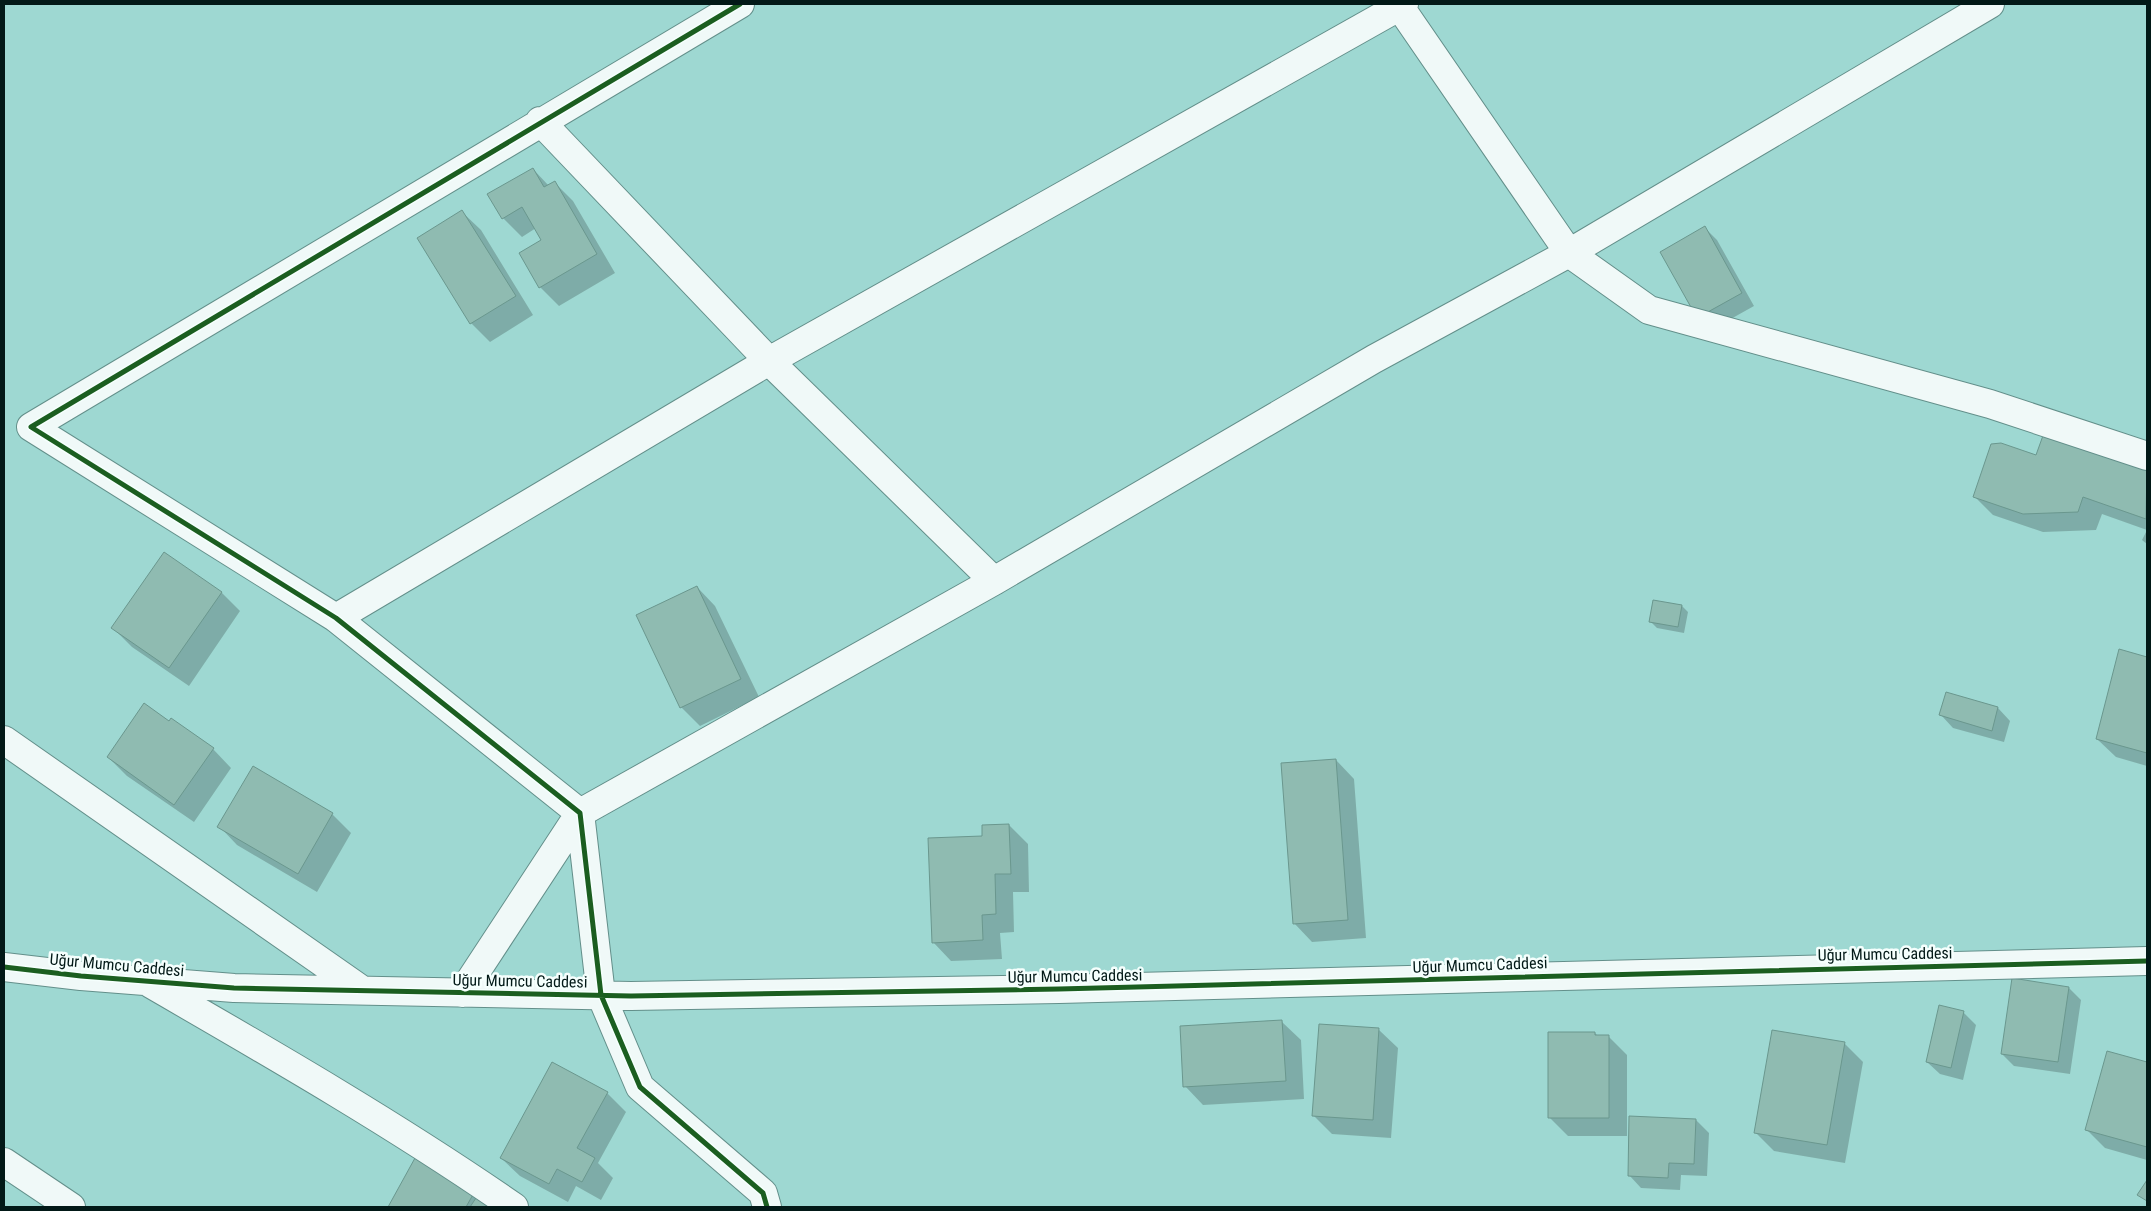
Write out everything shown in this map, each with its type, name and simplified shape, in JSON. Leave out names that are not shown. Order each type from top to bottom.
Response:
[{"type":"street","points":[[740,4],[540,121],[31,427],[336,618],[580,813],[601,995],[640,1087],[763,1193],[767,1207]]},
{"type":"street","points":[[462,993],[580,813],[994,581],[1374,359],[1569,253],[1990,4]]},
{"type":"street","points":[[336,618],[769,360],[1401,5],[1569,253],[1649,310],[1990,404],[2147,456]]},
{"type":"street","points":[[540,121],[769,360],[994,581]]},
{"type":"street","points":[[4,740],[362,990]]},
{"type":"street","name":"Uğur Mumcu Caddesi","points":[[4,967],[234,988],[601,995],[1059,989],[2147,961]]},
{"type":"street","points":[[146,981],[333,1090],[466,1174],[514,1207]]},
{"type":"street","points":[[4,1162],[70,1207]]},
{"type":"building","points":[[533,168],[544,187],[555,181],[597,254],[539,288],[519,253],[541,240],[522,207],[502,219],[487,194]]},
{"type":"building","points":[[462,210],[516,296],[470,324],[417,238]]},
{"type":"building","points":[[1705,226],[1742,293],[1697,318],[1660,252]]},
{"type":"building","points":[[2045,430],[2147,467],[2146,519],[2083,497],[2078,512],[2023,514],[1973,497],[1991,444],[2001,443],[2036,455]]},
{"type":"building","points":[[164,552],[222,592],[169,668],[111,628]]},
{"type":"building","points":[[697,586],[741,679],[680,708],[636,615]]},
{"type":"building","points":[[1653,600],[1682,605],[1678,627],[1649,622]]},
{"type":"building","points":[[2119,649],[2147,657],[2147,753],[2096,739]]},
{"type":"building","points":[[1946,692],[1998,707],[1992,731],[1939,715]]},
{"type":"building","points":[[144,703],[169,721],[171,718],[214,748],[174,805],[107,757]]},
{"type":"building","points":[[1336,759],[1348,920],[1293,924],[1281,763]]},
{"type":"building","points":[[253,766],[333,813],[298,874],[217,827]]},
{"type":"building","points":[[1009,824],[1011,874],[995,874],[996,914],[982,915],[983,940],[932,943],[928,838],[982,836],[982,825]]},
{"type":"building","points":[[2012,978],[2069,987],[2058,1062],[2001,1054]]},
{"type":"building","points":[[1939,1005],[1964,1011],[1951,1068],[1926,1062]]},
{"type":"building","points":[[1282,1020],[1286,1081],[1183,1087],[1180,1026]]},
{"type":"building","points":[[1319,1024],[1379,1028],[1373,1120],[1312,1116]]},
{"type":"building","points":[[1772,1030],[1845,1042],[1827,1145],[1754,1133]]},
{"type":"building","points":[[1548,1032],[1595,1032],[1595,1035],[1609,1035],[1609,1118],[1548,1118]]},
{"type":"building","points":[[2107,1051],[2147,1062],[2147,1147],[2085,1130]]},
{"type":"building","points":[[552,1062],[608,1092],[577,1148],[595,1158],[582,1182],[557,1169],[549,1184],[500,1158]]},
{"type":"building","points":[[1629,1116],[1696,1119],[1694,1164],[1669,1163],[1668,1178],[1628,1176]]},
{"type":"building","points":[[415,1158],[475,1191],[466,1207],[388,1207]]},
{"type":"building","points":[[2147,1180],[2147,1201],[2137,1195]]},
{"type":"building","points":[[478,1195],[499,1207],[470,1207]]},
{"type":"cycle path","points":[[740,4],[31,427],[336,618],[580,813],[601,995],[640,1087],[763,1193],[767,1207]]},
{"type":"cycle path","points":[[4,967],[81,976],[234,988],[631,996],[1059,989],[2147,961]]}]
